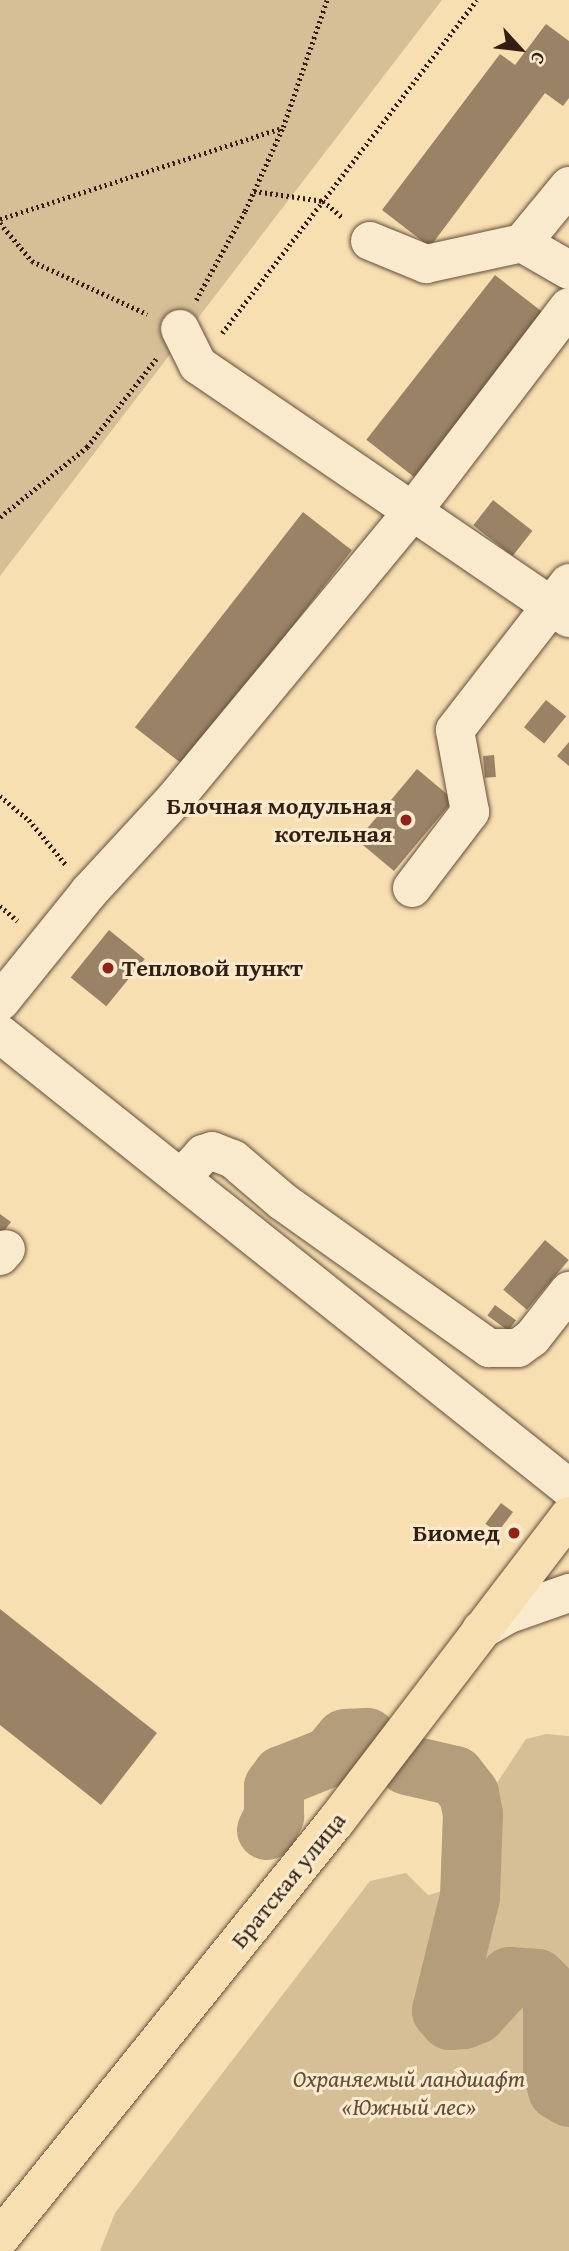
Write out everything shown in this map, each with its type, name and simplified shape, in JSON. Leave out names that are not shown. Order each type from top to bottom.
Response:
[{"type":"main road","name":"Братская улица","points":[[3,2227],[336,1821],[569,1517]]},
{"type":"lane","points":[[370,241],[426,264],[522,243],[569,186]]},
{"type":"lane","points":[[522,243],[569,270]]},
{"type":"lane","points":[[0,1002],[89,892],[174,800],[412,512],[569,307]]},
{"type":"lane","points":[[180,329],[198,365],[412,512],[563,602],[455,730],[470,812],[412,888]]},
{"type":"lane","points":[[0,1034],[569,1488]]},
{"type":"lane","points":[[181,1178],[203,1154],[212,1151],[233,1159],[267,1189],[489,1348],[518,1348],[532,1338],[569,1292]]},
{"type":"lane","points":[[426,1373],[462,1329]]},
{"type":"lane","points":[[481,1630],[509,1614],[569,1593]]},
{"type":"path","points":[[0,517],[87,447],[180,329],[254,191],[283,127],[327,0]]},
{"type":"path","points":[[198,365],[477,0]]},
{"type":"path","points":[[180,329],[32,261],[0,221],[283,127]]},
{"type":"path","points":[[254,191],[323,201],[370,241]]},
{"type":"path","points":[[0,796],[29,820],[89,892]]},
{"type":"green space","points":[[0,0],[442,0],[0,576]]},
{"type":"green space","name":"Охраняемый ландшафт «Южный лес»","points":[[546,1734],[569,1736],[569,2251],[100,2251],[115,2213],[370,1881],[406,1873],[428,1895],[449,1889],[467,1866],[487,1798],[526,1739]]},
{"type":"building","points":[[546,24],[569,41],[569,98],[563,106],[545,93],[430,247],[382,210],[500,54],[515,65]]},
{"type":"building","points":[[495,275],[543,313],[414,477],[366,440]]},
{"type":"building","points":[[493,500],[532,531],[513,556],[473,525]]},
{"type":"building","points":[[303,512],[352,550],[184,765],[135,727]]},
{"type":"building","points":[[546,700],[566,716],[544,744],[524,727]]},
{"type":"building","points":[[569,742],[569,766],[557,756]]},
{"type":"building","points":[[494,755],[496,777],[485,778],[483,756]]},
{"type":"building","name":"Блочная модульная котельная","points":[[417,769],[454,800],[394,871],[357,840]]},
{"type":"building","name":"Тепловой пункт","points":[[109,930],[145,959],[106,1006],[71,977]]},
{"type":"building","points":[[0,1214],[11,1222],[0,1236]]},
{"type":"building","points":[[545,1240],[569,1260],[527,1310],[503,1290]]},
{"type":"building","points":[[495,1305],[516,1320],[508,1331],[487,1316]]},
{"type":"building","points":[[501,1503],[513,1512],[497,1533],[485,1524]]},
{"type":"building","points":[[0,1609],[157,1733],[101,1805],[0,1725]]},
{"type":"waterway","points":[[267,1830],[274,1816],[274,1787],[282,1776],[330,1757],[345,1739],[367,1738]]},
{"type":"waterway","points":[[407,1765],[455,1776],[469,1794],[473,1814],[470,1897],[442,2011],[450,2020],[464,2019],[476,2014],[510,1977],[537,1979],[553,1995],[553,2071],[558,2090],[569,2097]]},
{"type":"place","name":"Блочная модульная котельная","points":[[406,820]]},
{"type":"place","name":"Тепловой пункт","points":[[108,968]]},
{"type":"place","name":"Биомед","points":[[514,1533]]}]
